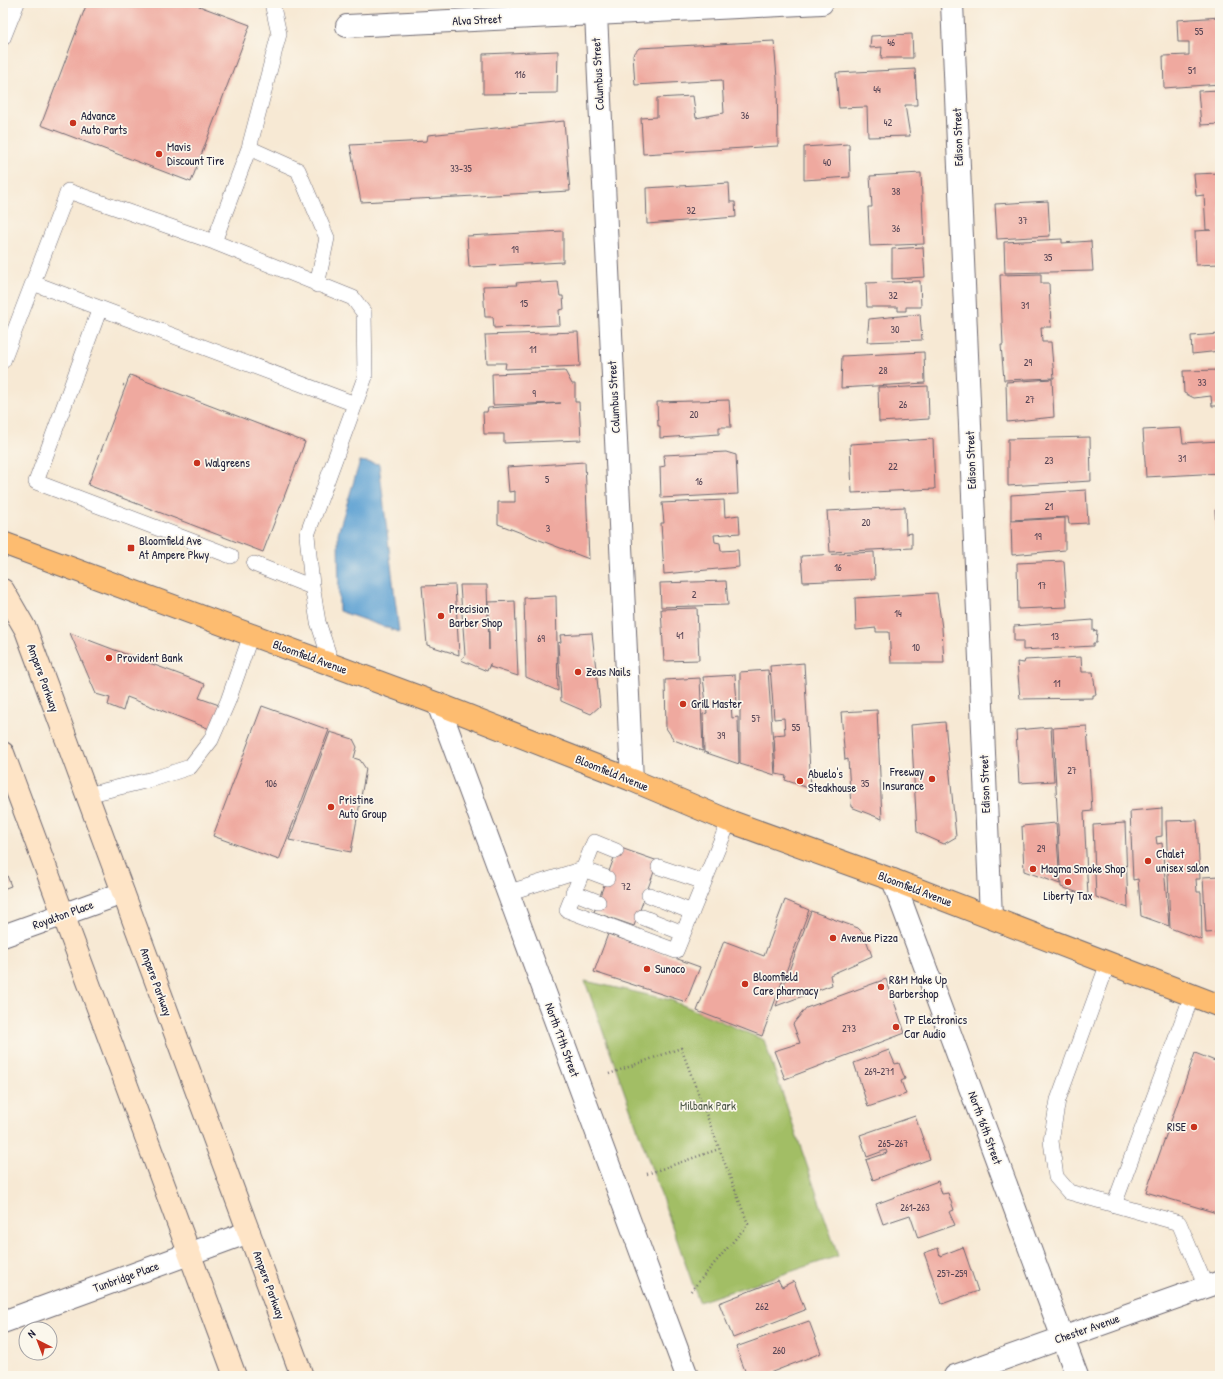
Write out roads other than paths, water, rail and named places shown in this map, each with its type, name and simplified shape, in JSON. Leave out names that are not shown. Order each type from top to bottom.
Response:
[{"type":"main road","name":"Bloomfield Avenue","points":[[3,543],[438,704],[632,780],[729,821],[893,880],[1220,1006]]},
{"type":"street","name":"Alva Street","points":[[347,26],[822,3]]},
{"type":"street","name":"Edison Street","points":[[952,3],[990,918]]},
{"type":"street","name":"Columbus Street","points":[[596,14],[632,780]]},
{"type":"street","name":"Ampere Parkway","points":[[3,590],[26,630],[302,1376]]},
{"type":"street","name":"North 17th Street","points":[[438,704],[687,1376]]},
{"type":"street","points":[[3,753],[235,1376]]},
{"type":"street","name":"North 16th Street","points":[[893,880],[1077,1376]]},
{"type":"street","name":"Royalton Place","points":[[3,936],[123,893]]},
{"type":"street","name":"Tunbridge Place","points":[[3,1322],[249,1232]]},
{"type":"street","name":"Chester Avenue","points":[[955,1376],[1213,1285]]},
{"type":"lane","points":[[3,38],[17,3]]},
{"type":"lane","points":[[214,242],[249,148],[280,34],[272,3]]},
{"type":"lane","points":[[249,148],[298,170],[327,238],[317,285]]},
{"type":"lane","points":[[3,361],[68,191],[214,242],[317,285],[353,298],[364,313],[365,377],[307,535],[312,587],[318,622],[332,665]]},
{"type":"lane","points":[[33,283],[354,404]]},
{"type":"lane","points":[[100,308],[36,482],[231,556]]},
{"type":"lane","points":[[254,564],[312,587]]},
{"type":"lane","points":[[87,795],[153,779],[190,767],[211,740],[228,701],[251,635]]},
{"type":"lane","points":[[616,851],[594,842],[567,910],[676,952],[729,821]]},
{"type":"lane","points":[[659,867],[704,882]]},
{"type":"lane","points":[[507,892],[583,869],[607,878]]},
{"type":"lane","points":[[573,892],[598,902]]},
{"type":"lane","points":[[649,895],[692,912]]},
{"type":"lane","points":[[642,917],[683,933]]},
{"type":"lane","points":[[1108,963],[1058,1100],[1051,1141],[1056,1177],[1069,1192],[1179,1223],[1213,1285]]},
{"type":"lane","points":[[1114,1205],[1192,995]]},
{"type":"water","points":[[360,461],[379,464],[399,632],[339,611],[338,533]]},
{"type":"place","name":"Advance Auto Parts","points":[[73,123]]},
{"type":"place","name":"Mavis Discount Tire","points":[[159,154]]},
{"type":"place","name":"Walgreens","points":[[197,463]]},
{"type":"place","name":"Bloomfield Ave At Ampere Pkwy","points":[[131,548]]},
{"type":"place","name":"Precision Barber Shop","points":[[441,616]]},
{"type":"place","name":"Provident Bank","points":[[109,658]]},
{"type":"place","name":"Zeas Nails","points":[[578,672]]},
{"type":"place","name":"Grill Master","points":[[683,704]]},
{"type":"place","name":"Freeway Insurance","points":[[932,779]]},
{"type":"place","name":"Abuelo's Steakhouse","points":[[800,781]]},
{"type":"place","name":"Pristine Auto Group","points":[[331,807]]},
{"type":"place","name":"Chalet unisex salon","points":[[1148,861]]},
{"type":"place","name":"Magma Smoke Shop","points":[[1033,869]]},
{"type":"place","name":"Liberty Tax","points":[[1068,882]]},
{"type":"place","name":"Avenue Pizza","points":[[833,938]]},
{"type":"place","name":"Sunoco","points":[[647,969]]},
{"type":"place","name":"Bloomfield Care pharmacy","points":[[745,984]]},
{"type":"place","name":"R&M Make Up Barbershop","points":[[881,987]]},
{"type":"place","name":"TP Electronics Car Audio","points":[[896,1027]]},
{"type":"place","name":"RISE","points":[[1194,1127]]},
{"type":"park label","name":"Milbank Park","points":[[708,1106]]}]
